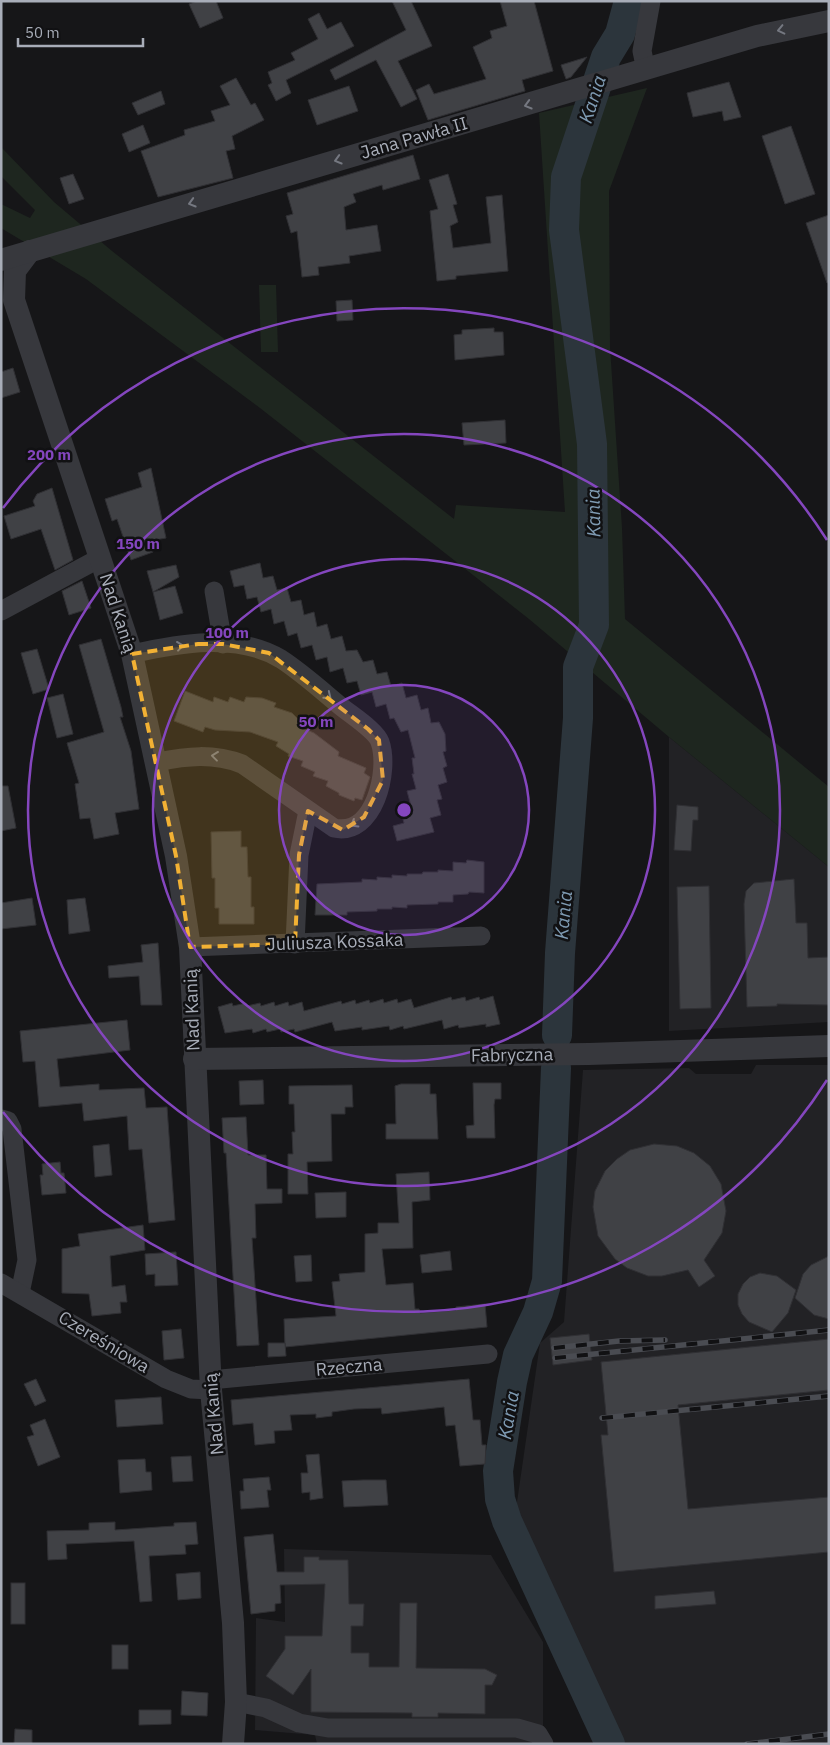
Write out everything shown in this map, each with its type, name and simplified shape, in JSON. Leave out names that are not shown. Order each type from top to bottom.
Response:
[{"type":"street","points":[[646,70],[642,51],[651,1]]},
{"type":"street","name":"Jana Pawła II","points":[[1,260],[616,80],[757,36],[829,21]]},
{"type":"street","name":"Nad Kanią","points":[[30,251],[15,271],[7,294],[132,654],[157,762],[184,901],[190,947],[210,1385],[233,1623],[236,1702],[233,1744]]},
{"type":"street","points":[[1,611],[100,558]]},
{"type":"street","points":[[214,591],[223,644]]},
{"type":"street","points":[[132,654],[198,644],[223,644],[250,648],[282,660],[379,740],[384,763],[383,780],[377,797],[364,818],[355,825],[343,830],[334,828],[242,764],[226,758],[207,755],[157,762]]},
{"type":"street","points":[[295,944],[299,855],[308,811]]},
{"type":"street","name":"Juliusza Kossaka","points":[[190,947],[481,936]]},
{"type":"street","name":"Fabryczna","points":[[194,1058],[589,1054],[829,1046]]},
{"type":"street","points":[[1,1119],[8,1122],[12,1129],[27,1260],[20,1293]]},
{"type":"street","name":"Czereśniowa","points":[[1,1283],[166,1379],[191,1389],[210,1385]]},
{"type":"street","name":"Rzeczna","points":[[210,1385],[488,1354]]},
{"type":"street","points":[[236,1702],[266,1708],[298,1723],[328,1728],[517,1728],[541,1739]]},
{"type":"highlighted area","points":[[198,644],[223,644],[269,653],[368,729],[379,740],[383,780],[364,817],[343,830],[308,811],[299,855],[295,944],[190,947],[176,856],[132,654]]},
{"type":"shaded area","points":[[647,88],[609,191],[610,347],[622,528],[625,619],[829,787],[829,867],[669,737],[529,619],[260,408],[86,279],[1,228],[1,204],[30,218],[35,210],[1,176],[1,147],[54,202],[112,251],[454,519],[456,505],[565,512],[539,113]]},
{"type":"shaded area","points":[[259,285],[276,285],[278,352],[261,352]]},
{"type":"shaded area","points":[[669,737],[829,867],[829,1022],[669,1031]]},
{"type":"shaded area","points":[[756,1065],[829,1065],[829,1744],[625,1744],[516,1509],[540,1343],[564,1322],[583,1070],[689,1068],[696,1074],[751,1074]]},
{"type":"shaded area","points":[[284,1549],[491,1555],[543,1642],[543,1744],[317,1744],[315,1735],[255,1730],[256,1618],[285,1622]]},
{"type":"building","points":[[197,1],[216,1],[223,18],[200,28],[189,4]]},
{"type":"building","points":[[392,1],[411,1],[432,46],[398,61],[417,99],[401,107],[376,60],[335,80],[330,70],[406,30]]},
{"type":"building","points":[[500,1],[534,1],[553,71],[522,80],[525,91],[428,120],[416,90],[429,84],[434,94],[486,79],[473,47],[492,38],[490,31],[507,26]]},
{"type":"building","points":[[319,13],[327,29],[341,22],[354,46],[286,80],[291,93],[276,101],[268,85],[272,83],[268,72],[295,60],[291,53],[318,39],[308,19]]},
{"type":"building","points":[[587,57],[571,77],[566,79],[561,65]]},
{"type":"building","points":[[236,78],[251,105],[255,103],[264,120],[232,136],[235,149],[226,151],[233,178],[158,197],[141,151],[185,135],[184,130],[215,121],[211,111],[230,105],[220,86]]},
{"type":"building","points":[[729,82],[741,117],[724,121],[722,111],[693,117],[687,93]]},
{"type":"building","points":[[349,86],[358,111],[317,125],[308,100]]},
{"type":"building","points":[[161,91],[165,104],[138,115],[132,103]]},
{"type":"building","points":[[143,125],[150,143],[129,152],[122,134]]},
{"type":"building","points":[[791,126],[815,194],[785,204],[762,136]]},
{"type":"building","points":[[413,155],[420,179],[383,190],[382,185],[353,194],[356,202],[344,207],[346,230],[377,225],[381,251],[349,256],[350,263],[318,267],[319,275],[302,277],[297,231],[291,233],[286,216],[293,214],[287,193]]},
{"type":"building","points":[[73,174],[84,199],[69,204],[60,178]]},
{"type":"building","points":[[448,174],[457,204],[453,205],[458,222],[450,226],[453,248],[491,243],[486,197],[502,195],[508,271],[456,276],[456,279],[437,281],[430,211],[438,209],[429,180]]},
{"type":"building","points":[[829,215],[829,282],[827,283],[806,223]]},
{"type":"building","points":[[352,300],[353,320],[337,321],[336,301]]},
{"type":"building","points":[[494,328],[494,332],[503,332],[504,355],[455,360],[454,335],[462,334],[462,330]]},
{"type":"building","points":[[13,368],[20,392],[1,398],[1,372]]},
{"type":"building","points":[[505,420],[506,443],[464,445],[462,423]]},
{"type":"building","points":[[151,468],[166,538],[149,541],[153,552],[131,560],[117,519],[112,521],[105,499],[142,487],[138,473]]},
{"type":"building","points":[[52,488],[73,560],[55,570],[41,529],[11,539],[4,516],[35,506],[33,501],[37,494]]},
{"type":"building","points":[[260,563],[263,578],[273,576],[277,590],[287,588],[291,602],[301,600],[304,615],[314,612],[317,627],[327,624],[331,639],[342,636],[346,651],[357,650],[363,662],[373,660],[377,674],[387,672],[391,686],[402,683],[406,698],[417,695],[421,710],[428,708],[431,723],[439,722],[445,734],[446,751],[443,752],[447,766],[443,768],[447,782],[438,785],[442,799],[437,800],[441,815],[430,818],[434,832],[397,841],[393,826],[404,823],[400,808],[411,806],[407,791],[416,789],[412,774],[414,774],[412,758],[415,758],[408,730],[401,732],[394,718],[390,719],[386,704],[376,707],[372,692],[361,695],[357,681],[347,683],[343,668],[330,672],[327,657],[316,660],[312,645],[301,648],[297,633],[288,636],[284,621],[274,624],[271,609],[261,612],[257,597],[247,599],[244,585],[234,587],[230,571]]},
{"type":"building","points":[[176,565],[179,577],[153,592],[147,571]]},
{"type":"building","points":[[82,581],[91,608],[69,615],[62,591]]},
{"type":"building","points":[[175,586],[183,613],[160,620],[153,592]]},
{"type":"building","points":[[101,639],[121,707],[123,717],[120,717],[131,751],[139,809],[115,813],[119,834],[94,839],[90,818],[80,819],[75,784],[79,783],[67,743],[104,732],[79,645]]},
{"type":"building","points":[[37,649],[49,689],[33,694],[21,653]]},
{"type":"building","points":[[185,691],[213,702],[214,697],[228,702],[230,697],[244,702],[246,697],[262,698],[276,703],[274,707],[292,713],[302,723],[300,727],[314,733],[339,752],[338,756],[366,768],[364,773],[370,777],[362,800],[355,798],[354,801],[339,795],[339,793],[326,786],[328,781],[313,776],[315,772],[301,766],[303,761],[288,756],[289,754],[276,746],[278,742],[250,732],[215,730],[205,727],[203,732],[174,721]]},
{"type":"building","points":[[63,694],[73,734],[57,738],[47,698]]},
{"type":"building","points":[[1,786],[8,786],[16,828],[1,831]]},
{"type":"building","points":[[677,805],[698,807],[698,820],[693,820],[691,851],[674,850]]},
{"type":"building","points":[[241,831],[241,847],[247,847],[248,877],[251,877],[251,907],[254,907],[254,924],[219,924],[219,908],[215,908],[215,878],[212,878],[211,832]]},
{"type":"building","points":[[467,860],[484,862],[484,893],[469,892],[468,894],[453,895],[453,902],[438,902],[438,904],[407,905],[407,908],[392,907],[392,909],[377,909],[377,911],[347,912],[347,915],[315,915],[317,884],[362,882],[362,879],[377,880],[377,877],[392,878],[392,875],[407,876],[407,874],[438,872],[438,870],[453,871],[453,862],[466,863]]},
{"type":"building","points":[[794,879],[796,923],[807,923],[808,958],[829,957],[829,1005],[777,1004],[777,1006],[747,1007],[744,904],[746,891],[754,883]]},
{"type":"building","points":[[709,886],[711,1008],[680,1009],[677,887]]},
{"type":"building","points":[[32,898],[36,925],[1,929],[1,903]]},
{"type":"building","points":[[85,898],[90,931],[69,934],[67,900]]},
{"type":"building","points":[[158,943],[162,1005],[141,1005],[139,976],[109,978],[108,966],[143,962],[141,945]]},
{"type":"building","points":[[493,996],[500,1024],[486,1027],[486,1024],[459,1028],[458,1025],[444,1029],[442,1020],[404,1029],[403,1026],[390,1030],[389,1026],[335,1031],[332,1022],[295,1032],[294,1029],[281,1032],[280,1029],[267,1032],[266,1029],[253,1033],[252,1029],[225,1033],[218,1007],[232,1003],[233,1006],[246,1003],[247,1006],[260,1003],[261,1006],[274,1002],[275,1006],[288,1002],[289,1006],[302,1002],[304,1011],[341,1001],[342,1004],[355,1000],[356,1004],[369,1000],[370,1003],[383,999],[384,1003],[397,999],[398,1003],[411,999],[414,1008],[451,997],[452,1000],[465,997],[466,1001],[479,997],[480,1000]]},
{"type":"building","points":[[127,1020],[130,1050],[57,1059],[60,1087],[99,1084],[99,1090],[144,1088],[146,1108],[167,1107],[175,1220],[149,1223],[142,1149],[129,1150],[127,1116],[84,1121],[82,1103],[39,1107],[35,1061],[23,1062],[20,1031]]},
{"type":"building","points":[[263,1080],[264,1104],[240,1105],[239,1081]]},
{"type":"building","points":[[473,1083],[501,1083],[501,1099],[495,1099],[494,1105],[495,1138],[467,1138],[466,1126],[474,1125]]},
{"type":"building","points":[[401,1084],[430,1084],[430,1094],[436,1094],[438,1139],[386,1139],[386,1124],[396,1124],[395,1086]]},
{"type":"building","points":[[352,1085],[353,1107],[345,1107],[345,1114],[331,1114],[332,1161],[307,1162],[308,1194],[288,1194],[288,1154],[293,1154],[292,1132],[295,1132],[294,1104],[289,1104],[289,1086]]},
{"type":"building","points":[[246,1117],[248,1155],[266,1155],[267,1189],[282,1189],[282,1203],[255,1204],[256,1238],[252,1238],[259,1345],[237,1346],[226,1153],[224,1153],[222,1118]]},
{"type":"building","points":[[109,1144],[112,1175],[95,1177],[93,1146]]},
{"type":"building","points":[[654,1144],[677,1146],[694,1153],[710,1166],[721,1184],[726,1211],[722,1233],[704,1260],[715,1276],[699,1287],[688,1270],[662,1276],[648,1276],[627,1268],[615,1259],[598,1236],[593,1207],[595,1191],[605,1171],[630,1150]]},
{"type":"building","points":[[60,1162],[61,1173],[64,1173],[66,1193],[42,1195],[40,1175],[43,1175],[42,1164]]},
{"type":"building","points":[[429,1172],[430,1200],[412,1202],[413,1248],[382,1249],[386,1285],[413,1283],[415,1309],[419,1309],[420,1313],[456,1310],[456,1307],[485,1304],[487,1327],[285,1347],[284,1319],[336,1316],[332,1282],[340,1281],[339,1274],[365,1272],[365,1234],[378,1233],[378,1223],[399,1223],[396,1174]]},
{"type":"building","points":[[346,1192],[346,1217],[316,1218],[315,1193]]},
{"type":"building","points":[[143,1225],[145,1250],[110,1256],[112,1287],[125,1285],[127,1302],[120,1302],[121,1313],[92,1316],[89,1294],[62,1293],[62,1249],[80,1246],[78,1234]]},
{"type":"building","points":[[450,1251],[452,1270],[422,1273],[420,1255]]},
{"type":"building","points":[[176,1252],[178,1285],[155,1286],[155,1274],[146,1275],[145,1254]]},
{"type":"building","points":[[311,1255],[312,1281],[296,1282],[294,1256]]},
{"type":"building","points":[[829,1256],[829,1319],[814,1315],[795,1298],[803,1274],[811,1265]]},
{"type":"building","points":[[760,1273],[777,1276],[796,1290],[788,1313],[772,1332],[749,1322],[742,1314],[738,1305],[738,1294],[743,1284],[750,1277]]},
{"type":"building","points":[[181,1329],[184,1358],[164,1360],[162,1331]]},
{"type":"building","points":[[589,1334],[592,1360],[553,1365],[550,1338]]},
{"type":"building","points":[[829,1339],[829,1390],[678,1405],[688,1509],[829,1497],[829,1552],[614,1572],[601,1435],[608,1435],[601,1362]]},
{"type":"building","points":[[268,1343],[285,1343],[286,1356],[268,1357]]},
{"type":"building","points":[[36,1379],[46,1401],[35,1406],[24,1384]]},
{"type":"building","points":[[469,1379],[473,1420],[480,1420],[482,1445],[486,1445],[485,1464],[460,1466],[455,1425],[446,1426],[444,1407],[382,1414],[381,1408],[354,1409],[332,1412],[332,1416],[316,1418],[316,1414],[290,1415],[292,1430],[274,1431],[275,1443],[255,1445],[253,1423],[233,1425],[231,1400]]},
{"type":"building","points":[[161,1397],[163,1424],[117,1427],[115,1400]]},
{"type":"building","points":[[45,1419],[60,1457],[38,1466],[27,1437],[34,1435],[30,1425]]},
{"type":"building","points":[[319,1454],[323,1498],[310,1500],[310,1492],[302,1493],[301,1473],[308,1473],[306,1455]]},
{"type":"building","points":[[191,1456],[193,1481],[173,1482],[171,1457]]},
{"type":"building","points":[[145,1459],[146,1472],[151,1472],[152,1490],[120,1493],[118,1460]]},
{"type":"building","points":[[269,1477],[271,1490],[267,1490],[269,1507],[241,1509],[240,1491],[244,1491],[243,1479]]},
{"type":"building","points":[[386,1480],[388,1505],[344,1507],[342,1481]]},
{"type":"building","points":[[115,1522],[115,1530],[174,1526],[174,1523],[196,1522],[198,1544],[185,1545],[186,1554],[149,1556],[152,1601],[140,1602],[134,1541],[66,1544],[67,1559],[48,1560],[47,1531],[89,1530],[89,1523]]},
{"type":"building","points":[[273,1534],[277,1572],[304,1572],[304,1557],[319,1557],[319,1560],[348,1560],[349,1604],[364,1604],[363,1626],[351,1626],[351,1653],[369,1653],[369,1667],[399,1667],[400,1603],[417,1603],[416,1668],[485,1669],[497,1675],[492,1685],[485,1685],[485,1714],[438,1713],[438,1717],[412,1717],[412,1713],[311,1712],[311,1669],[293,1695],[266,1676],[285,1649],[285,1636],[322,1636],[325,1584],[280,1585],[281,1603],[275,1604],[275,1611],[251,1614],[244,1537]]},
{"type":"building","points":[[200,1572],[201,1598],[178,1600],[176,1574]]},
{"type":"building","points":[[11,1583],[25,1583],[25,1624],[11,1624]]},
{"type":"building","points":[[714,1591],[716,1604],[655,1609],[655,1596]]},
{"type":"building","points":[[112,1645],[128,1645],[128,1669],[112,1669]]},
{"type":"building","points":[[182,1691],[208,1693],[207,1716],[181,1715]]},
{"type":"building","points":[[139,1710],[171,1710],[171,1724],[139,1725]]},
{"type":"building","points":[[15,1729],[32,1730],[32,1744],[14,1744]]},
{"type":"waterway","name":"Kania","points":[[557,1035],[560,953],[578,718],[578,667],[594,625],[592,444],[564,230],[566,177],[606,57],[620,34],[629,1]]},
{"type":"waterway","name":"Kania","points":[[556,1068],[547,1281],[538,1312],[518,1355],[512,1382],[498,1471],[500,1499],[507,1521],[610,1744]]},
{"type":"railway","points":[[555,1358],[829,1330]]},
{"type":"railway","points":[[554,1348],[619,1341],[665,1340]]},
{"type":"railway","points":[[602,1418],[829,1396]]},
{"type":"railway","points":[[747,1744],[829,1734]]}]
